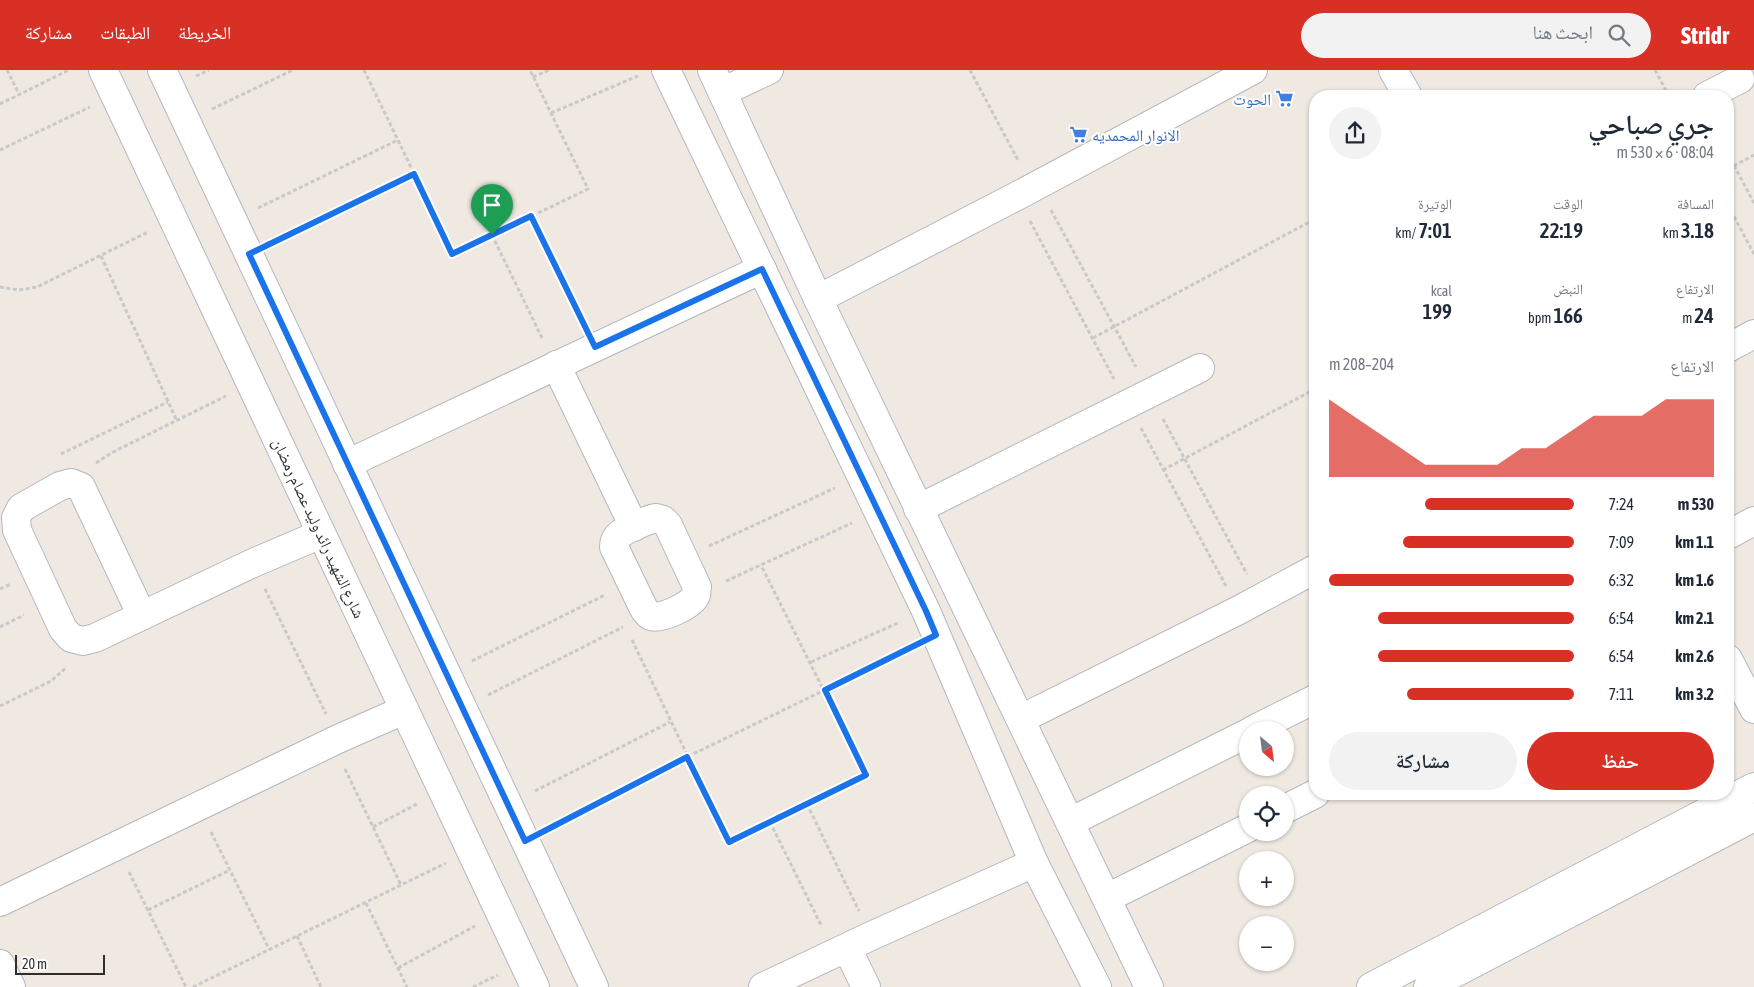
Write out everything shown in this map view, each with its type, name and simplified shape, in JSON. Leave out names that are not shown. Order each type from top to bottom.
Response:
[{"type":"street","name":"شارع الشهيد رائد وليد عصام رمضان","points":[[103,70],[534,987]]},
{"type":"street","points":[[162,70],[594,987]]},
{"type":"street","points":[[769,70],[717,81],[918,509],[1149,987]]},
{"type":"street","points":[[818,299],[1033,188],[1253,70]]},
{"type":"street","points":[[1393,70],[1405,90]]},
{"type":"street","points":[[655,72],[762,269],[931,623],[1034,863],[1097,987]]},
{"type":"street","points":[[1719,90],[1740,79]]},
{"type":"street","points":[[347,464],[762,269]]},
{"type":"street","points":[[1734,345],[1754,334]]},
{"type":"street","points":[[556,365],[634,528]]},
{"type":"street","points":[[918,509],[1200,368]]},
{"type":"street","points":[[142,616],[81,487],[71,483],[60,486],[21,508],[16,518],[16,530],[63,629],[71,638],[83,641],[95,638],[142,616],[252,563],[322,534]]},
{"type":"street","points":[[656,518],[663,520],[668,525],[684,558],[696,586],[696,595],[692,601],[663,616],[636,620],[630,582],[614,548],[617,537],[649,520],[656,518]]},
{"type":"street","points":[[1734,532],[1754,521]]},
{"type":"street","points":[[1021,719],[1309,572]]},
{"type":"street","points":[[1734,671],[1754,709]]},
{"type":"street","points":[[1271,721],[1309,702]]},
{"type":"street","points":[[0,902],[335,741],[404,710]]},
{"type":"street","points":[[1070,822],[1239,738]]},
{"type":"street","points":[[1734,797],[1754,787]]},
{"type":"street","points":[[1294,804],[1309,797]]},
{"type":"street","points":[[1371,987],[1729,800]]},
{"type":"street","points":[[1428,987],[1754,817]]},
{"type":"street","points":[[1106,898],[1239,832]]},
{"type":"street","points":[[763,987],[1034,863]]},
{"type":"street","points":[[841,951],[866,987]]},
{"type":"street","points":[[0,964],[11,987]]},
{"type":"path","points":[[7,70],[19,94]]},
{"type":"path","points":[[0,104],[69,70]]},
{"type":"path","points":[[187,122],[293,70]]},
{"type":"path","points":[[364,70],[452,254],[588,189],[530,70]]},
{"type":"path","points":[[533,77],[549,70]]},
{"type":"path","points":[[970,70],[1033,188]]},
{"type":"path","points":[[1655,70],[1666,90]]},
{"type":"path","points":[[551,113],[655,72]]},
{"type":"path","points":[[0,150],[115,95]]},
{"type":"path","points":[[233,220],[398,140]]},
{"type":"path","points":[[1754,155],[1734,166],[1754,204]]},
{"type":"path","points":[[249,254],[414,174]]},
{"type":"path","points":[[531,216],[595,347]]},
{"type":"path","points":[[1734,216],[1754,254]]},
{"type":"path","points":[[0,287],[19,290],[37,287],[173,219]]},
{"type":"path","points":[[1093,338],[1309,222]]},
{"type":"path","points":[[492,235],[556,365]]},
{"type":"path","points":[[102,256],[177,421]]},
{"type":"path","points":[[71,483],[113,452],[251,383]]},
{"type":"path","points":[[1163,470],[1309,392]]},
{"type":"path","points":[[53,458],[168,402]]},
{"type":"path","points":[[684,558],[861,476]]},
{"type":"path","points":[[696,595],[878,511]]},
{"type":"path","points":[[252,563],[401,885]]},
{"type":"path","points":[[462,708],[636,620],[670,722],[729,842],[866,775],[762,564]]},
{"type":"path","points":[[447,674],[630,582]]},
{"type":"path","points":[[811,662],[931,623]]},
{"type":"path","points":[[525,841],[687,757],[825,690],[931,623]]},
{"type":"path","points":[[0,706],[52,681],[65,671],[83,641]]},
{"type":"path","points":[[508,805],[670,722]]},
{"type":"path","points":[[373,827],[442,791]]},
{"type":"path","points":[[806,804],[871,936]]},
{"type":"path","points":[[198,807],[269,950]]},
{"type":"path","points":[[770,822],[841,951]]},
{"type":"path","points":[[116,847],[186,987]]},
{"type":"path","points":[[193,987],[470,850]]},
{"type":"path","points":[[148,910],[230,870]]},
{"type":"path","points":[[366,903],[407,987]]},
{"type":"path","points":[[398,968],[499,912]]},
{"type":"path","points":[[298,936],[321,987]]},
{"type":"place","name":"الحوت","points":[[1285,99]]},
{"type":"place","name":"الانوار المحمديه","points":[[1078,135]]},
{"type":"route","points":[[414,174],[452,254],[492,235],[531,216],[595,347],[762,269],[936,635],[825,690],[866,775],[729,842],[687,757],[525,841],[249,254],[414,174]]}]
